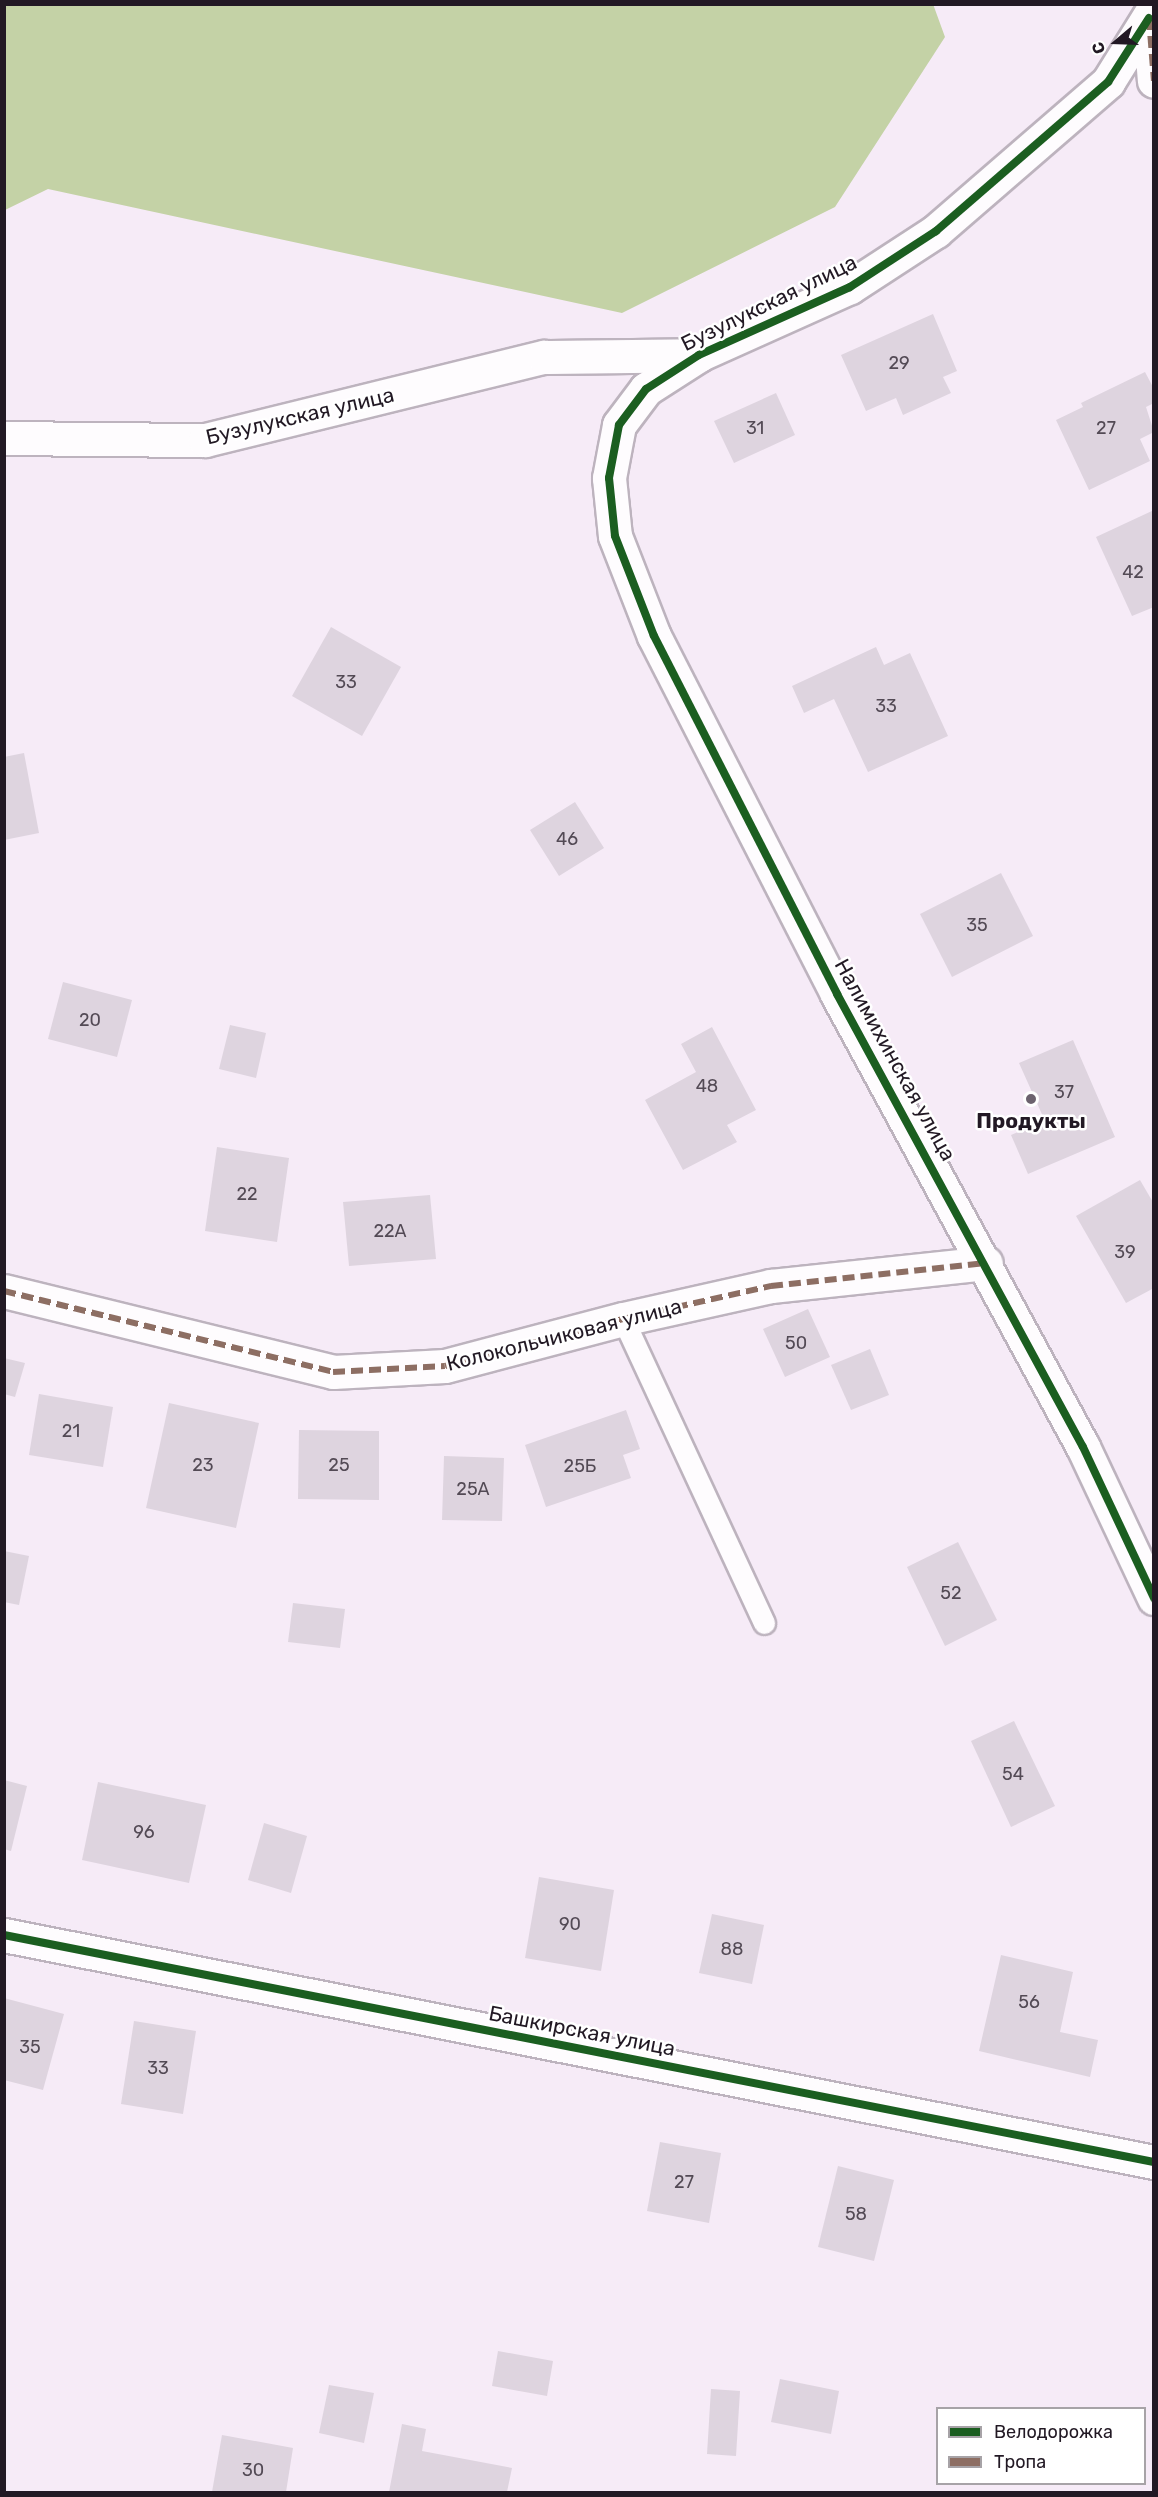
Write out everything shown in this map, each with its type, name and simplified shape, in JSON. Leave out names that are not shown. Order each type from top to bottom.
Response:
[{"type":"street","points":[[1151,13],[1154,81]]},
{"type":"street","name":"Бузулукская улица","points":[[615,536],[609,478],[619,425],[646,389],[699,355],[850,287],[936,231],[1108,82],[1151,13]]},
{"type":"street","name":"Бузулукская улица","points":[[4,438],[205,440],[544,357],[699,355]]},
{"type":"street","name":"Налимихинская улица","points":[[615,536],[654,636],[837,994],[986,1263],[1083,1448],[1154,1598]]},
{"type":"street","name":"Колокольчиковая улица","points":[[4,1291],[333,1372],[445,1366],[623,1319],[771,1286],[986,1263]]},
{"type":"street","name":"Башкирская улица","points":[[4,1935],[1154,2162]]},
{"type":"lane","points":[[623,1319],[764,1623]]},
{"type":"green space","points":[[933,4],[945,37],[835,207],[622,313],[48,189],[5,210],[5,5]]},
{"type":"building","points":[[933,314],[957,371],[943,377],[951,393],[903,415],[896,398],[866,411],[841,355]]},
{"type":"building","points":[[1145,372],[1154,389],[1154,403],[1146,407],[1154,432],[1140,439],[1150,461],[1089,490],[1056,420],[1083,407],[1081,403]]},
{"type":"building","points":[[776,393],[795,435],[734,463],[714,421]]},
{"type":"building","points":[[1154,510],[1154,607],[1132,616],[1096,537]]},
{"type":"building","points":[[331,627],[401,667],[362,736],[292,696]]},
{"type":"building","points":[[876,647],[884,665],[910,653],[948,736],[868,772],[834,699],[804,713],[792,686]]},
{"type":"building","points":[[24,753],[39,833],[4,840],[4,757]]},
{"type":"building","points":[[575,802],[604,848],[559,876],[530,830]]},
{"type":"building","points":[[1001,873],[1033,936],[952,977],[920,914]]},
{"type":"building","points":[[63,982],[132,1000],[117,1057],[48,1039]]},
{"type":"building","points":[[230,1025],[266,1033],[256,1078],[219,1069]]},
{"type":"building","points":[[712,1027],[756,1110],[727,1125],[737,1142],[683,1170],[645,1100],[696,1072],[681,1044]]},
{"type":"building","points":[[1073,1040],[1115,1137],[1028,1174],[1011,1135],[1045,1121],[1019,1063]]},
{"type":"building","points":[[217,1147],[289,1158],[277,1242],[205,1231]]},
{"type":"building","points":[[1140,1180],[1154,1204],[1154,1288],[1126,1303],[1076,1216]]},
{"type":"building","points":[[430,1195],[436,1259],[349,1266],[343,1202]]},
{"type":"building","points":[[808,1309],[830,1357],[785,1377],[763,1329]]},
{"type":"building","points":[[870,1349],[889,1395],[851,1410],[831,1365]]},
{"type":"building","points":[[4,1358],[25,1363],[15,1397],[4,1394]]},
{"type":"building","points":[[39,1394],[113,1407],[103,1467],[29,1455]]},
{"type":"building","points":[[169,1403],[259,1423],[236,1528],[146,1508]]},
{"type":"building","points":[[626,1410],[640,1449],[623,1455],[631,1478],[546,1507],[525,1445]]},
{"type":"building","points":[[299,1430],[379,1431],[379,1500],[298,1499]]},
{"type":"building","points":[[444,1456],[504,1458],[502,1521],[442,1520]]},
{"type":"building","points":[[958,1542],[997,1620],[945,1646],[907,1567]]},
{"type":"building","points":[[4,1551],[29,1556],[19,1605],[4,1602]]},
{"type":"building","points":[[293,1603],[345,1609],[340,1648],[288,1642]]},
{"type":"building","points":[[1014,1721],[1055,1806],[1011,1827],[971,1741]]},
{"type":"building","points":[[4,1780],[27,1786],[11,1851],[4,1849]]},
{"type":"building","points":[[98,1782],[206,1805],[189,1883],[82,1860]]},
{"type":"building","points":[[264,1823],[307,1836],[291,1893],[248,1880]]},
{"type":"building","points":[[539,1877],[614,1890],[601,1971],[525,1958]]},
{"type":"building","points":[[712,1914],[764,1925],[752,1984],[699,1973]]},
{"type":"building","points":[[1001,1955],[1073,1972],[1060,2032],[1098,2040],[1090,2077],[979,2051]]},
{"type":"building","points":[[4,1998],[64,2014],[43,2090],[4,2080]]},
{"type":"building","points":[[134,2021],[196,2031],[183,2114],[121,2104]]},
{"type":"building","points":[[660,2142],[721,2153],[709,2223],[647,2211]]},
{"type":"building","points":[[838,2166],[894,2180],[874,2261],[818,2247]]},
{"type":"building","points":[[498,2351],[553,2361],[547,2396],[492,2386]]},
{"type":"building","points":[[780,2379],[839,2391],[831,2434],[771,2422]]},
{"type":"building","points":[[329,2385],[374,2393],[364,2443],[319,2433]]},
{"type":"building","points":[[711,2389],[740,2391],[736,2456],[707,2454]]},
{"type":"building","points":[[402,2424],[426,2429],[422,2451],[512,2468],[507,2492],[389,2492]]},
{"type":"building","points":[[222,2435],[293,2448],[286,2492],[212,2492]]},
{"type":"marked path","points":[[1149,18],[1154,81]]},
{"type":"marked path","points":[[4,1291],[333,1372],[445,1366],[623,1319],[771,1286],[986,1263]]},
{"type":"cycle path","points":[[1149,18],[1108,82],[936,231],[850,287],[699,355],[646,389],[619,425],[609,478],[615,536],[654,636],[837,994],[1083,1447],[1154,1598]]},
{"type":"cycle path","points":[[4,1935],[1154,2162]]},
{"type":"place","name":"Продукты","points":[[1031,1099]]}]
